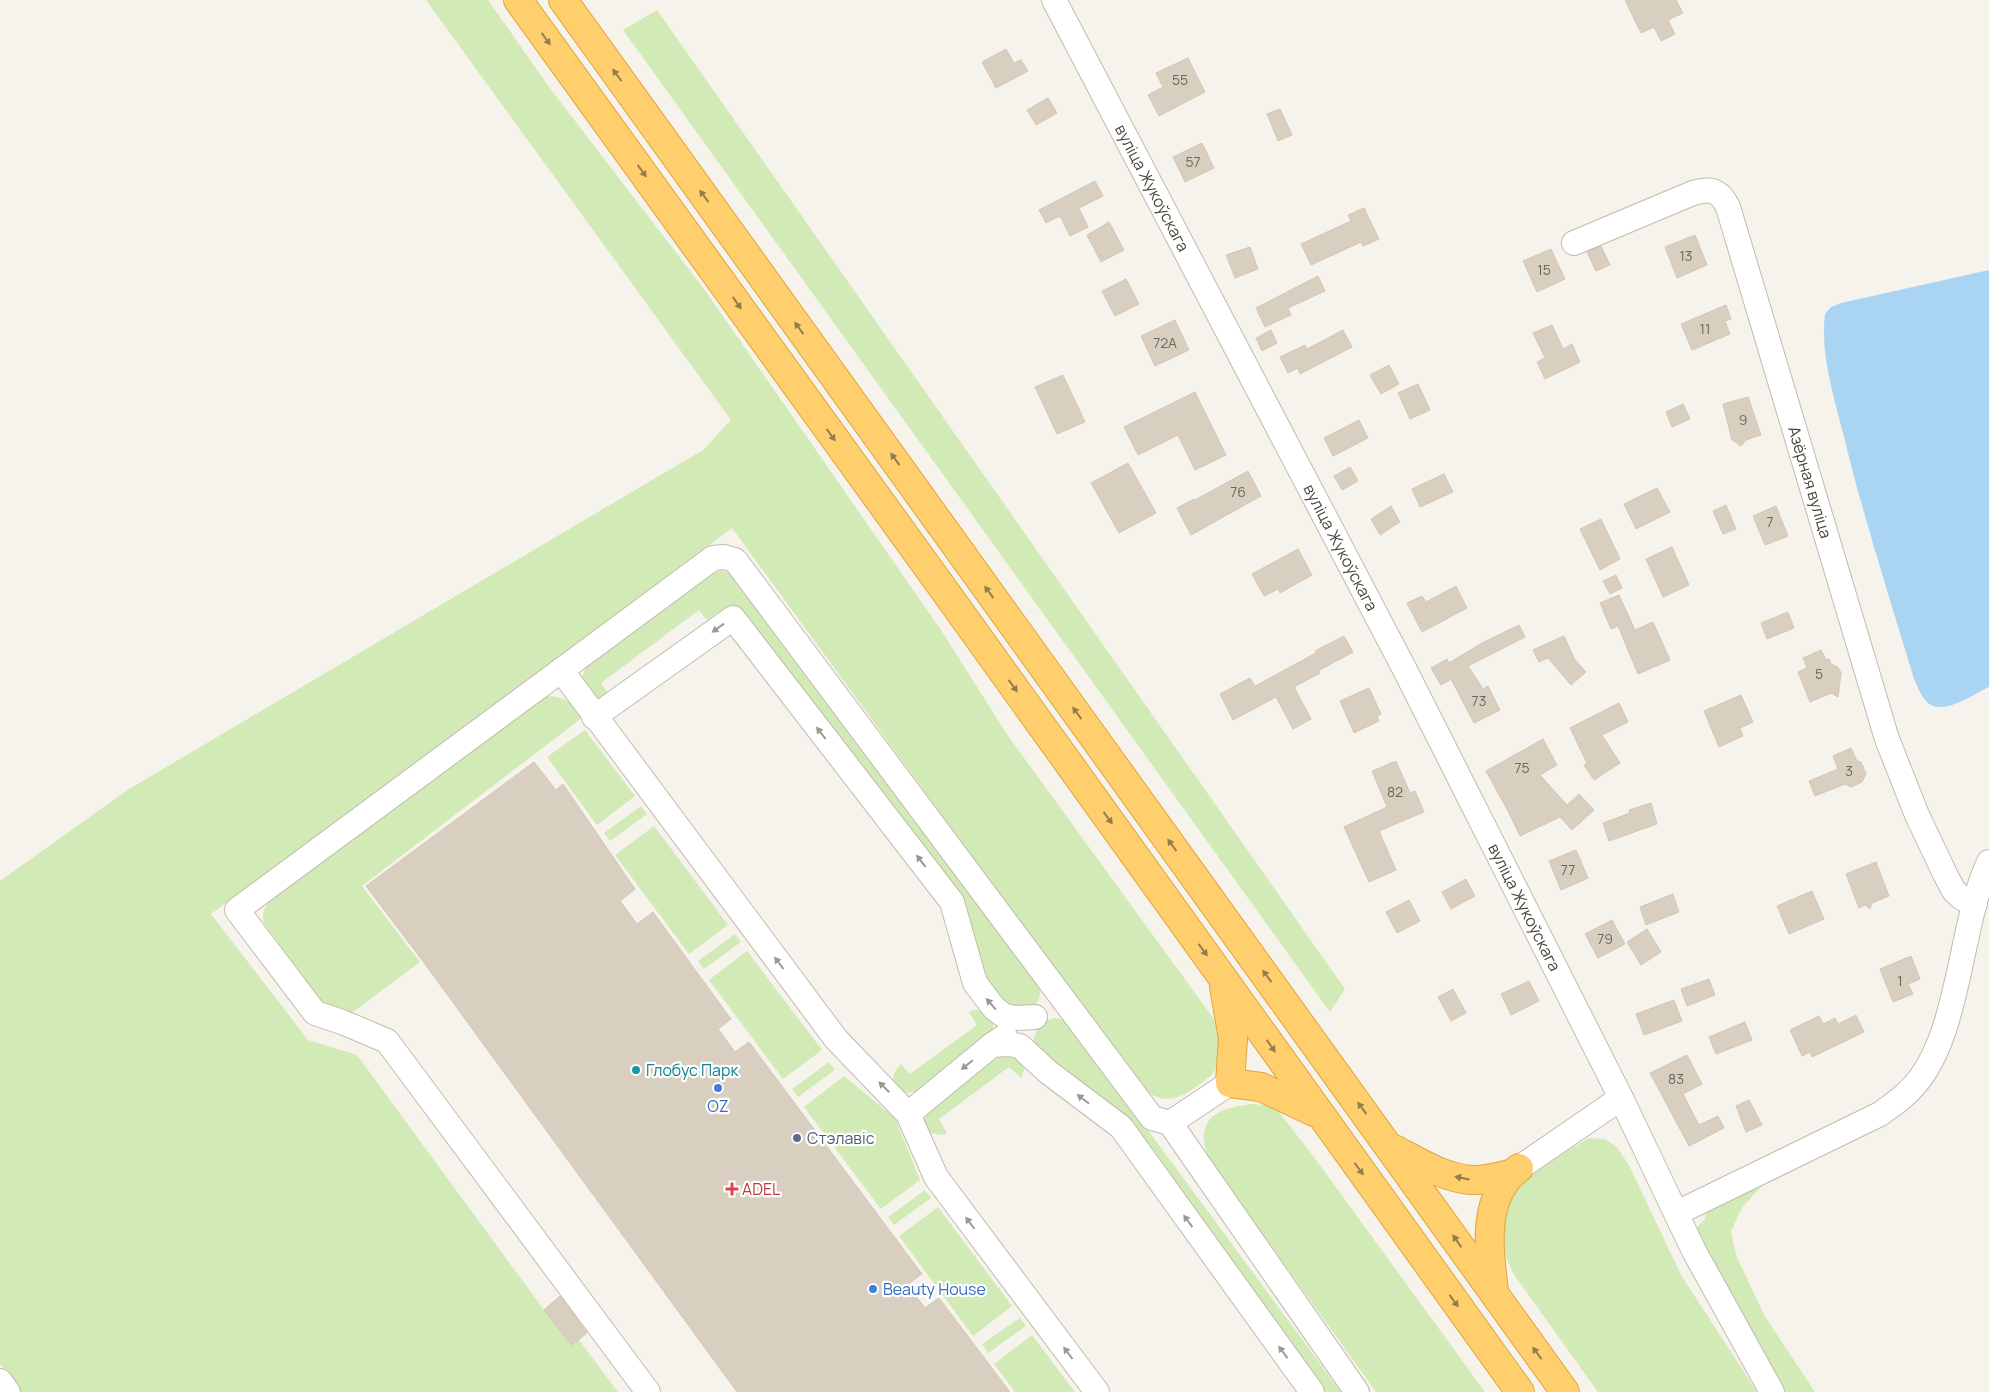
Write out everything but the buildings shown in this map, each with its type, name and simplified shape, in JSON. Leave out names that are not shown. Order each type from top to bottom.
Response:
[{"type":"highway","points":[[518,0],[1520,1392]]},
{"type":"highway","points":[[563,0],[1565,1392]]},
{"type":"highway","points":[[1222,978],[1233,1038],[1230,1083],[1261,1087],[1320,1115]]},
{"type":"highway","points":[[1391,1148],[1441,1172],[1471,1180],[1514,1171]]},
{"type":"highway","points":[[1495,1295],[1490,1252],[1490,1227],[1494,1206],[1514,1171]]},
{"type":"street","name":"вуліца Жукоўскага","points":[[1054,0],[1401,662],[1621,1098],[1694,1251],[1772,1392]]},
{"type":"street","name":"Азёрная вуліца","points":[[1574,243],[1692,192],[1704,189],[1714,191],[1723,196],[1731,216],[1886,738],[1917,815],[1954,891],[1962,898],[1975,904]]},
{"type":"street","points":[[648,1392],[387,1042],[342,1022],[315,1013],[237,910],[713,558],[724,557],[735,560],[1152,1118],[1170,1123],[1357,1392]]},
{"type":"street","points":[[594,717],[733,618],[952,902],[974,983],[994,1008],[1003,1015],[1014,1018],[1035,1017]]},
{"type":"street","points":[[561,670],[594,717],[836,1039],[908,1114],[936,1177],[1097,1392]]},
{"type":"street","points":[[1676,1213],[1880,1114],[1908,1092],[1928,1066],[1942,1033],[1950,1010],[1975,904],[1989,862]]},
{"type":"street","points":[[908,1114],[992,1045],[1035,1017],[1060,995]]},
{"type":"street","points":[[1030,1054],[1027,1035],[1035,1017]]},
{"type":"street","points":[[992,1045],[1008,1044],[1020,1046],[1048,1072],[1121,1127],[1312,1392]]},
{"type":"street","points":[[1170,1123],[1230,1083]]},
{"type":"street","points":[[1514,1171],[1621,1098]]},
{"type":"street","points":[[0,1382],[8,1392]]},
{"type":"green space","points":[[426,0],[488,0],[549,87],[704,289],[943,633],[1006,733],[1216,1022],[1221,1043],[1220,1059],[1215,1070],[1208,1077],[1178,1097],[1165,1099],[1142,1089],[732,528],[211,914],[308,1040],[357,1055],[544,1310],[572,1345],[579,1340],[618,1392],[21,1392],[0,1364],[0,881],[129,789],[703,450],[731,420]]},
{"type":"green space","points":[[657,10],[1345,989],[1330,1012],[623,30]]},
{"type":"green space","points":[[720,571],[734,573],[1040,983],[1040,996],[1033,1008],[1013,1012],[985,981],[960,898],[726,609],[707,620],[699,610],[601,683],[608,693],[598,698],[588,696],[581,681],[586,666],[711,575]]},
{"type":"green space","points":[[547,696],[568,701],[583,717],[362,886],[420,962],[349,1015],[332,1015],[264,923],[263,913],[271,899]]},
{"type":"green space","points":[[585,730],[635,796],[597,825],[547,757]]},
{"type":"green space","points":[[641,806],[647,814],[610,841],[604,833]]},
{"type":"green space","points":[[654,826],[728,925],[689,954],[615,855]]},
{"type":"green space","points":[[735,934],[741,942],[704,969],[698,961]]},
{"type":"green space","points":[[747,951],[822,1050],[783,1079],[709,980]]},
{"type":"green space","points":[[982,1010],[993,1020],[993,1031],[990,1036],[917,1091],[910,1093],[898,1090],[893,1081],[896,1070],[901,1064],[910,1074],[977,1025],[969,1012]]},
{"type":"green space","points":[[1055,1018],[1069,1023],[1341,1392],[1322,1392],[1125,1124],[1033,1044],[1039,1027]]},
{"type":"green space","points":[[1005,1052],[1024,1062],[1025,1068],[1021,1078],[1009,1067],[939,1119],[947,1133],[942,1135],[930,1133],[925,1126],[925,1119],[932,1106]]},
{"type":"green space","points":[[829,1062],[835,1070],[798,1097],[792,1089]]},
{"type":"green space","points":[[844,1076],[895,1118],[920,1180],[881,1209],[804,1107]]},
{"type":"green space","points":[[1252,1104],[1274,1106],[1311,1153],[1485,1392],[1376,1392],[1208,1158],[1204,1138],[1206,1127],[1210,1120],[1221,1111]]},
{"type":"green space","points":[[1589,1138],[1604,1139],[1616,1146],[1629,1165],[1681,1275],[1757,1392],[1598,1392],[1513,1273],[1503,1251],[1501,1214],[1521,1179]]},
{"type":"green space","points":[[1767,1181],[1743,1206],[1731,1231],[1736,1255],[1764,1315],[1815,1392],[1784,1392],[1750,1338],[1697,1241],[1696,1228],[1705,1219],[1707,1210]]},
{"type":"green space","points":[[925,1190],[931,1198],[894,1225],[888,1217]]},
{"type":"green space","points":[[938,1207],[1012,1306],[973,1336],[899,1236]]},
{"type":"green space","points":[[1020,1318],[1026,1326],[988,1353],[982,1344]]},
{"type":"green space","points":[[1032,1335],[1075,1392],[1015,1392],[994,1364]]},
{"type":"water","points":[[1989,270],[1989,687],[1958,702],[1942,707],[1934,706],[1923,698],[1914,679],[1878,559],[1860,498],[1829,376],[1824,345],[1825,314],[1831,307],[1841,303]]},
{"type":"place","name":"Глобус Парк","points":[[636,1070]]},
{"type":"place","name":"OZ","points":[[718,1088]]},
{"type":"place","name":"Стэлавіс","points":[[797,1138]]},
{"type":"place","name":"ADEL","points":[[732,1189]]},
{"type":"place","name":"Beauty House","points":[[873,1289]]}]
